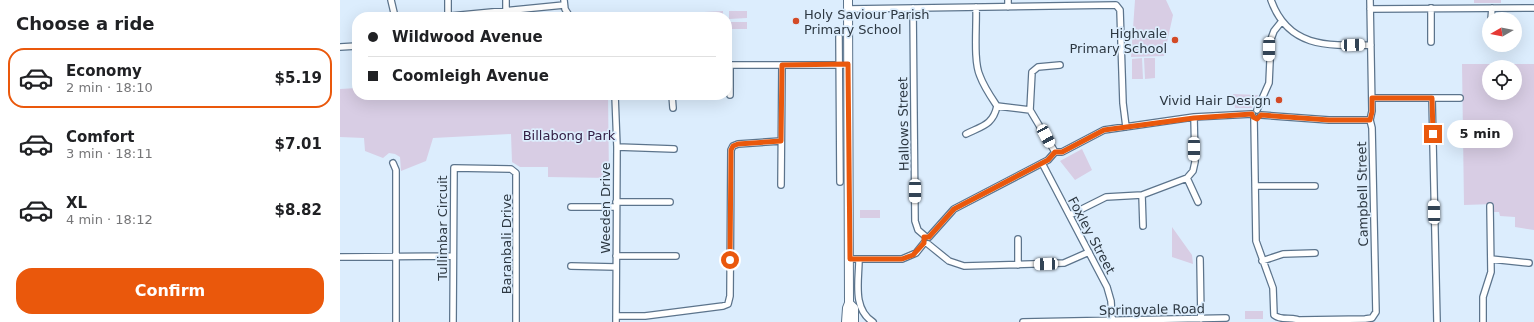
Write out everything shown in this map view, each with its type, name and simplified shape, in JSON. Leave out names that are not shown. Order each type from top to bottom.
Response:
[{"type":"main road","points":[[848,4],[849,304],[854,308],[853,321]]},
{"type":"street","points":[[391,0],[394,12]]},
{"type":"street","points":[[448,0],[448,12]]},
{"type":"street","points":[[506,0],[506,11]]},
{"type":"street","points":[[1008,0],[1008,7]]},
{"type":"street","points":[[1271,0],[1282,22],[1297,35],[1319,44],[1330,46],[1371,45]]},
{"type":"street","name":"Campbell Street","points":[[1301,321],[1366,319],[1374,316],[1376,310],[1372,128],[1370,120],[1372,112],[1372,98],[1370,0]]},
{"type":"street","points":[[494,12],[564,2],[568,12]]},
{"type":"street","points":[[848,4],[913,8],[1113,5],[1119,7],[1123,103],[1126,127]]},
{"type":"street","name":"Hallows Street","points":[[913,8],[915,221],[918,230],[927,236]]},
{"type":"street","points":[[966,134],[995,117],[997,106],[979,75],[977,65],[976,8]]},
{"type":"street","points":[[1431,8],[1431,42]]},
{"type":"street","points":[[1492,8],[1492,12]]},
{"type":"street","points":[[1370,9],[1534,8]]},
{"type":"street","points":[[1282,22],[1274,31],[1271,39],[1269,83],[1253,116],[1256,241],[1273,288],[1275,316],[1279,318],[1301,321]]},
{"type":"street","points":[[839,37],[840,182]]},
{"type":"street","points":[[340,47],[352,46]]},
{"type":"street","points":[[732,65],[848,64]]},
{"type":"street","points":[[781,185],[782,65]]},
{"type":"street","points":[[1055,152],[1030,110],[1032,72],[1038,67],[1060,65]]},
{"type":"street","points":[[1372,98],[1460,98]]},
{"type":"street","points":[[1432,98],[1437,322]]},
{"type":"street","name":"Weeden Drive","points":[[615,100],[617,147],[616,319]]},
{"type":"street","points":[[672,100],[672,108]]},
{"type":"street","points":[[997,106],[1030,110]]},
{"type":"street","points":[[1257,110],[1261,115]]},
{"type":"street","points":[[850,259],[902,259],[913,255],[926,244],[927,236],[954,209],[1042,163],[1055,152],[1062,152],[1104,130],[1194,118],[1253,116],[1258,118],[1261,115],[1329,120],[1370,120]]},
{"type":"street","points":[[1070,215],[1106,197],[1142,195],[1187,178],[1193,171],[1195,162],[1194,118]]},
{"type":"street","points":[[616,319],[723,306],[728,304],[730,296],[731,150],[733,146],[738,144],[781,141]]},
{"type":"street","points":[[617,147],[674,149]]},
{"type":"street","points":[[393,163],[396,170],[396,322]]},
{"type":"street","name":"Foxley Street","points":[[1042,163],[1109,292],[1112,320]]},
{"type":"street","name":"Tullimbar Circuit","points":[[453,322],[454,168],[511,169]]},
{"type":"street","name":"Baranbali Drive","points":[[511,169],[515,171],[517,175],[516,322]]},
{"type":"street","points":[[1187,178],[1198,202]]},
{"type":"street","points":[[1255,186],[1315,186]]},
{"type":"street","points":[[1142,195],[1143,226]]},
{"type":"street","points":[[571,207],[670,202]]},
{"type":"street","points":[[1483,322],[1483,297],[1490,274],[1491,259],[1490,206]]},
{"type":"street","points":[[1018,239],[1018,265]]},
{"type":"street","points":[[926,244],[949,261],[961,265],[1064,263],[1089,252]]},
{"type":"street","points":[[1262,261],[1283,254],[1316,253]]},
{"type":"street","points":[[340,256],[453,256]]},
{"type":"street","points":[[616,256],[676,256]]},
{"type":"street","points":[[1200,259],[1201,319]]},
{"type":"street","points":[[1491,259],[1529,263]]},
{"type":"street","points":[[859,260],[859,302],[866,317],[873,322]]},
{"type":"street","points":[[570,266],[616,267]]},
{"type":"street","name":"Springvale Road","points":[[1023,322],[1226,318]]},
{"type":"green space","points":[[1135,0],[1166,0],[1173,15],[1164,56],[1131,57]]},
{"type":"green space","points":[[1474,0],[1501,0],[1501,3],[1474,3]]},
{"type":"green space","points":[[747,11],[747,18],[732,19],[732,12],[729,12]]},
{"type":"green space","points":[[732,22],[747,22],[747,29],[732,29]]},
{"type":"green space","points":[[1142,58],[1143,79],[1132,79],[1132,59]]},
{"type":"green space","points":[[1144,58],[1155,58],[1155,78],[1145,79]]},
{"type":"green space","points":[[1462,64],[1482,64],[1482,100],[1522,100],[1522,64],[1534,64],[1534,230],[1515,227],[1515,217],[1500,216],[1499,212],[1494,212],[1494,204],[1464,205]]},
{"type":"green space","name":"Billabong Park","points":[[352,88],[352,100],[608,100],[609,178],[548,177],[548,167],[520,167],[512,162],[511,134],[433,138],[426,161],[401,171],[400,157],[395,154],[389,153],[383,158],[365,151],[364,138],[340,137],[340,89]]},
{"type":"green space","points":[[1233,94],[1258,95],[1252,108],[1235,108]]},
{"type":"green space","points":[[1082,149],[1092,170],[1075,180],[1060,161]]},
{"type":"green space","points":[[860,210],[880,210],[880,218],[860,218]]},
{"type":"green space","points":[[1172,227],[1192,255],[1193,264],[1172,257]]},
{"type":"green space","points":[[1245,311],[1263,311],[1263,319],[1245,319]]},
{"type":"place","name":"Holy Saviour Parish Primary School","points":[[796,21]]},
{"type":"place","name":"Highvale Primary School","points":[[1175,40]]},
{"type":"place","name":"Vivid Hair Design","points":[[1279,100]]},
{"type":"route","points":[[730,260],[731,150],[733,146],[738,144],[781,141],[782,65],[848,64],[850,259],[902,259],[910,257],[916,253],[924,243],[923,238],[927,235],[929,237],[954,209],[1048,160],[1055,152],[1062,152],[1104,130],[1223,114],[1252,114],[1252,116],[1257,119],[1261,115],[1329,120],[1370,120],[1372,112],[1372,98],[1432,98],[1433,134]]}]
